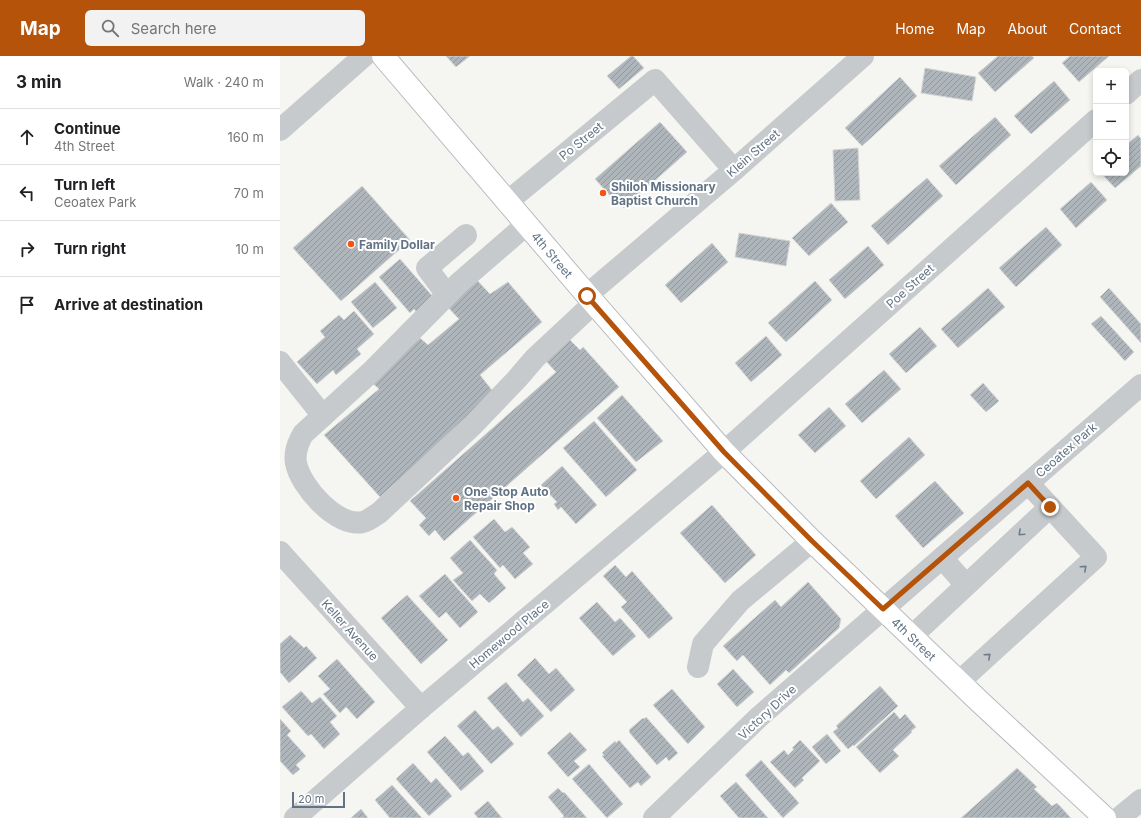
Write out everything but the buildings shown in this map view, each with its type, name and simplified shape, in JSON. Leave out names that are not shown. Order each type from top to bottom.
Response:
[{"type":"main road","name":"4th Street","points":[[383,56],[526,225],[724,452],[812,541],[959,682],[1105,818]]},
{"type":"street","points":[[280,130],[364,56]]},
{"type":"street","name":"Klein Street","points":[[526,225],[447,295],[371,372],[303,434],[297,444],[296,463],[309,491],[334,514],[351,522],[363,522],[379,513],[473,425],[590,299],[863,56]]},
{"type":"street","name":"Po Street","points":[[507,202],[655,80],[734,170]]},
{"type":"street","points":[[1129,91],[1141,80]]},
{"type":"street","name":"Poe Street","points":[[724,452],[1093,123]]},
{"type":"street","points":[[447,295],[427,268],[466,235]]},
{"type":"street","points":[[280,362],[323,416]]},
{"type":"street","name":"Ceoatex Park","points":[[883,609],[1141,385]]},
{"type":"street","name":"Homewood Place","points":[[295,818],[421,708],[724,452]]},
{"type":"street","points":[[959,682],[1096,557],[1028,483]]},
{"type":"street","points":[[912,636],[1050,507]]},
{"type":"street","points":[[698,667],[703,644],[740,601],[812,541]]},
{"type":"street","name":"Keller Avenue","points":[[280,552],[421,708]]},
{"type":"street","points":[[942,558],[966,585]]},
{"type":"street","name":"Victory Drive","points":[[654,818],[759,717],[883,609]]},
{"type":"street","points":[[1119,818],[1141,800]]},
{"type":"place","name":"Shiloh Missionary Baptist Church","points":[[603,193]]},
{"type":"place","name":"Family Dollar","points":[[351,244]]},
{"type":"place","name":"One Stop Auto Repair Shop","points":[[456,498]]},
{"type":"route","points":[[587,296],[724,452],[812,541],[883,609],[1028,483],[1050,507]]}]
